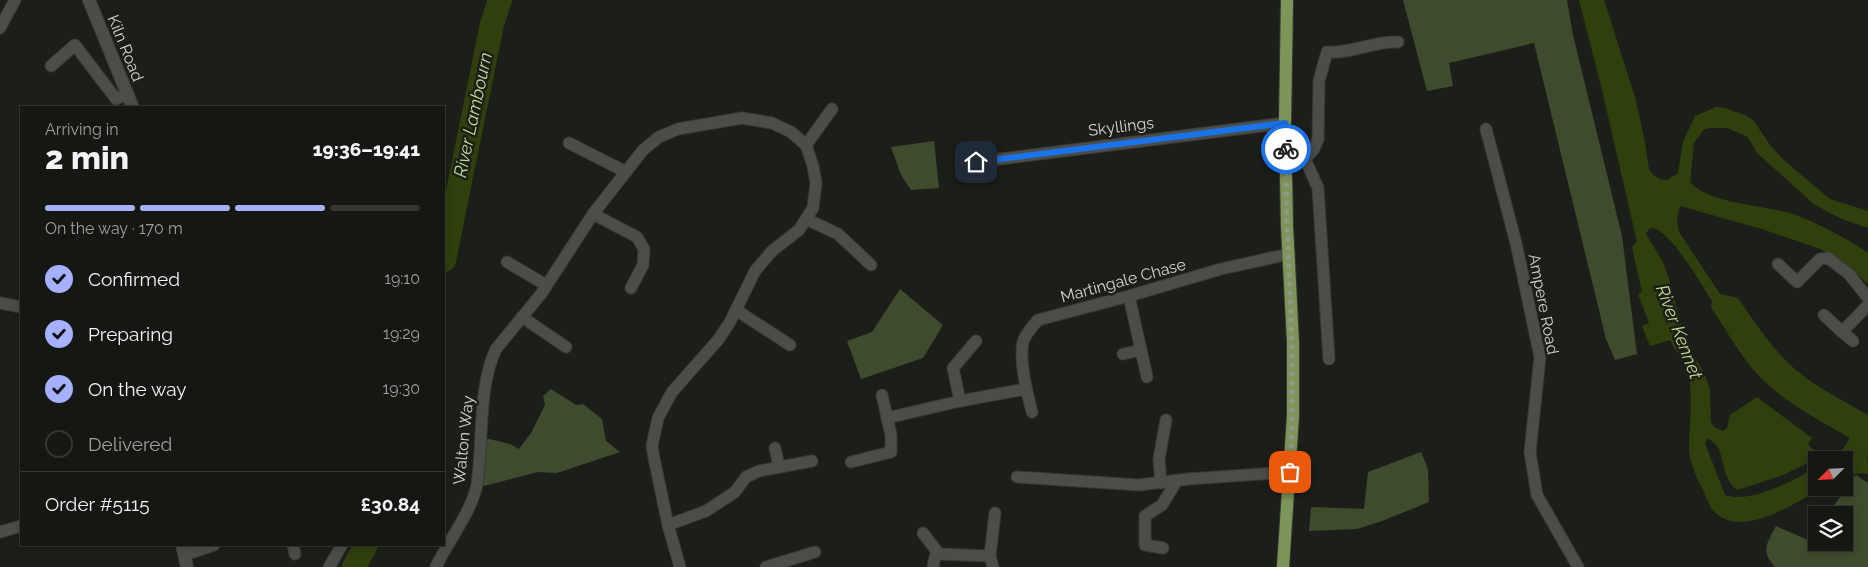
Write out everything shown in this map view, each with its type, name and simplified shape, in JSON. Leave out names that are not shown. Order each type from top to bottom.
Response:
[{"type":"main road","points":[[1283,567],[1293,397],[1285,123],[1288,0]]},
{"type":"street","points":[[0,28],[15,0]]},
{"type":"street","name":"Kiln Road","points":[[89,0],[132,106]]},
{"type":"street","points":[[1287,162],[1306,160],[1318,139],[1319,81],[1328,52],[1338,53],[1371,44],[1398,42]]},
{"type":"street","points":[[51,66],[75,45],[116,99],[128,94]]},
{"type":"street","points":[[680,567],[668,525],[652,446],[658,418],[672,392],[718,340],[736,310],[755,271],[772,251],[799,230],[813,208],[816,183],[806,145],[832,109]]},
{"type":"street","name":"Walton Way","points":[[436,567],[469,506],[476,488],[486,384],[492,358],[496,350],[546,285],[593,214],[643,150],[659,137],[678,129],[742,118],[772,122],[791,132],[806,145]]},
{"type":"street","name":"Skyllings","points":[[961,164],[1285,123]]},
{"type":"street","name":"Ampere Road","points":[[1486,129],[1516,244],[1540,357],[1530,452],[1537,495],[1578,567]]},
{"type":"street","points":[[568,143],[626,172]]},
{"type":"street","points":[[1306,160],[1318,188],[1329,359]]},
{"type":"street","points":[[593,214],[637,237],[644,249],[643,265],[631,288]]},
{"type":"street","points":[[806,219],[838,234],[871,265]]},
{"type":"street","name":"Martingale Chase","points":[[1032,412],[1026,389],[1023,354],[1024,341],[1038,320],[1130,296],[1221,269],[1289,254]]},
{"type":"street","points":[[1778,264],[1798,282],[1820,259],[1828,258],[1849,274],[1868,298]]},
{"type":"street","points":[[507,262],[546,285]]},
{"type":"street","points":[[1130,296],[1147,377]]},
{"type":"street","points":[[0,303],[20,307]]},
{"type":"street","points":[[1842,332],[1868,304]]},
{"type":"street","points":[[736,310],[790,345]]},
{"type":"street","points":[[1824,315],[1853,341]]},
{"type":"street","points":[[522,317],[566,347]]},
{"type":"street","points":[[960,401],[953,368],[976,341]]},
{"type":"street","points":[[1123,354],[1141,350]]},
{"type":"street","points":[[887,418],[960,401],[1026,389]]},
{"type":"street","points":[[851,462],[892,452],[891,435],[882,395]]},
{"type":"street","points":[[1161,483],[1159,459],[1166,420]]},
{"type":"street","points":[[775,448],[779,466]]},
{"type":"street","points":[[668,525],[706,511],[734,492],[746,477],[758,471],[812,461]]},
{"type":"street","points":[[1016,477],[1139,485],[1290,472]]},
{"type":"street","points":[[1163,548],[1145,545],[1145,516],[1162,505],[1182,480]]},
{"type":"street","points":[[923,533],[939,554],[992,562],[995,514]]},
{"type":"street","points":[[0,532],[20,526]]},
{"type":"street","points":[[185,556],[211,546]]},
{"type":"street","points":[[330,567],[341,546]]},
{"type":"street","points":[[766,567],[815,552]]},
{"type":"street","points":[[933,567],[935,556],[939,554]]},
{"type":"shaded area","points":[[1403,0],[1567,0],[1573,35],[1622,236],[1637,354],[1615,360],[1606,339],[1534,43],[1449,63],[1453,86],[1427,91]]},
{"type":"shaded area","points":[[934,141],[939,188],[911,190],[901,175],[891,147]]},
{"type":"shaded area","points":[[900,289],[943,325],[923,358],[861,379],[847,341],[872,332]]},
{"type":"shaded area","points":[[551,389],[576,405],[583,404],[602,419],[606,441],[620,452],[557,473],[538,472],[476,488],[481,437],[510,444],[519,449],[531,433],[545,405],[543,396]]},
{"type":"shaded area","points":[[1421,452],[1428,469],[1429,502],[1357,529],[1309,531],[1311,507],[1364,509],[1368,472]]},
{"type":"shaded area","points":[[1856,475],[1868,483],[1868,567],[1775,567],[1770,561],[1766,547],[1776,526],[1808,540],[1808,551],[1853,551],[1853,506],[1834,506],[1841,496],[1853,496],[1853,479]]},
{"type":"water","name":"River Kennet","points":[[1579,0],[1604,0],[1635,97],[1649,169],[1653,175],[1667,180],[1678,173],[1683,142],[1695,116],[1716,107],[1725,108],[1747,116],[1754,121],[1770,145],[1784,160],[1830,199],[1868,211],[1868,228],[1842,219],[1815,205],[1757,153],[1748,137],[1727,128],[1711,128],[1704,129],[1694,143],[1690,182],[1699,190],[1725,200],[1796,215],[1861,248],[1868,253],[1868,284],[1844,262],[1820,249],[1762,229],[1680,206],[1677,218],[1679,232],[1720,294],[1738,298],[1772,345],[1804,377],[1868,415],[1868,474],[1853,475],[1853,451],[1840,451],[1850,438],[1792,403],[1760,377],[1746,361],[1728,334],[1711,307],[1712,301],[1684,258],[1666,236],[1650,228],[1646,234],[1662,260],[1669,279],[1681,323],[1682,336],[1688,350],[1699,364],[1710,389],[1711,422],[1714,427],[1723,431],[1727,428],[1730,415],[1757,397],[1812,438],[1808,444],[1815,451],[1808,451],[1808,462],[1781,476],[1737,490],[1729,481],[1717,446],[1708,438],[1705,443],[1725,495],[1735,497],[1759,494],[1785,484],[1808,471],[1808,496],[1767,516],[1752,521],[1737,522],[1723,518],[1712,509],[1696,477],[1690,455],[1691,392],[1687,368],[1670,340],[1650,346],[1642,326],[1649,323],[1638,294],[1642,292],[1632,247],[1637,242]]},
{"type":"waterway","name":"River Lambourn","points":[[445,255],[492,24],[500,0]]},
{"type":"waterway","name":"River Lambourn","points":[[354,567],[365,546]]},
{"type":"way so far","points":[[1286,149],[1287,226],[1293,342],[1293,416],[1290,472]]},
{"type":"route","points":[[976,162],[1285,123],[1286,149]]}]
